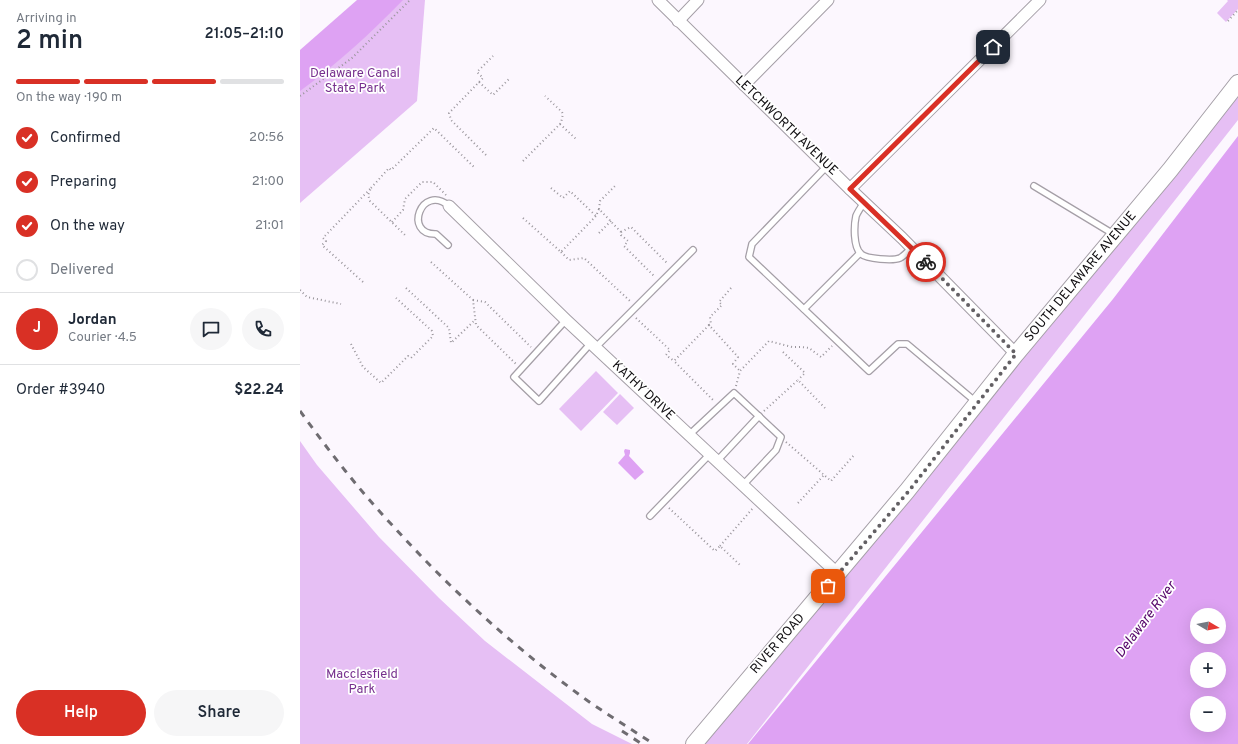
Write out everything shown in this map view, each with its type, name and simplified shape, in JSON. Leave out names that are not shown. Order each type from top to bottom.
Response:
[{"type":"main road","name":"SOUTH DELAWARE AVENUE","points":[[894,508],[1016,354],[1174,164],[1238,83]]},
{"type":"main road","name":"RIVER ROAD","points":[[694,744],[894,508]]},
{"type":"street","name":"LETCHWORTH AVENUE","points":[[658,0],[744,86],[912,248],[1016,354]]},
{"type":"street","points":[[678,20],[698,0]]},
{"type":"street","points":[[744,86],[828,0]]},
{"type":"street","points":[[850,189],[1040,0]]},
{"type":"street","name":"KATHY DRIVE","points":[[448,201],[566,320],[838,574]]},
{"type":"lane","points":[[827,166],[752,244],[749,257],[869,371],[898,344],[907,344],[977,403]]},
{"type":"lane","points":[[1034,186],[1115,235]]},
{"type":"lane","points":[[448,201],[439,200],[428,202],[420,209],[418,215],[420,227],[424,232],[436,234],[448,245]]},
{"type":"lane","points":[[864,202],[856,214],[854,230],[857,247],[860,253],[864,256],[883,260],[899,258],[912,248]]},
{"type":"lane","points":[[566,320],[514,377],[539,401],[594,345],[631,313],[693,250]]},
{"type":"lane","points":[[804,309],[860,253]]},
{"type":"lane","points":[[689,435],[734,393],[759,416],[781,437],[776,450],[743,485]]},
{"type":"lane","points":[[650,516],[759,416]]},
{"type":"path","points":[[300,96],[352,58],[410,0]]},
{"type":"path","points":[[1228,21],[1238,10]]},
{"type":"path","points":[[486,155],[451,120],[449,113],[483,78],[477,72],[493,56]]},
{"type":"path","points":[[479,82],[493,95],[509,79]]},
{"type":"path","points":[[524,161],[560,124],[563,114],[545,96]]},
{"type":"path","points":[[560,124],[576,139]]},
{"type":"path","points":[[363,282],[322,245],[326,241],[323,238],[389,168],[391,170],[434,128],[474,167]]},
{"type":"path","points":[[392,222],[403,210],[405,199],[422,182],[433,182],[448,201]]},
{"type":"path","points":[[561,252],[596,216],[600,201],[615,186]]},
{"type":"path","points":[[371,188],[368,195],[370,201],[407,237]]},
{"type":"path","points":[[551,188],[563,198],[570,191],[596,216]]},
{"type":"path","points":[[598,208],[628,241],[624,246],[660,283]]},
{"type":"path","points":[[523,218],[569,260],[584,258],[636,307]]},
{"type":"path","points":[[599,233],[611,221]]},
{"type":"path","points":[[621,232],[631,228],[673,270]]},
{"type":"path","points":[[431,262],[473,300],[486,302],[537,353]]},
{"type":"path","points":[[406,288],[448,328],[451,343],[475,320]]},
{"type":"path","points":[[674,361],[711,324],[710,317],[722,305],[718,302],[731,288]]},
{"type":"path","points":[[300,290],[307,297],[341,304]]},
{"type":"path","points":[[351,344],[363,367],[381,383],[408,356],[411,358],[433,336],[432,331],[396,298]]},
{"type":"path","points":[[473,300],[476,325],[522,369]]},
{"type":"path","points":[[631,313],[670,350],[666,355],[720,406]]},
{"type":"path","points":[[709,325],[738,357],[733,364],[740,371]]},
{"type":"path","points":[[734,393],[740,371],[769,341],[792,347],[802,346],[809,348],[821,357],[837,341]]},
{"type":"path","points":[[759,416],[805,372],[784,352]]},
{"type":"path","points":[[798,380],[825,408]]},
{"type":"path","points":[[781,437],[831,481],[855,454]]},
{"type":"path","points":[[798,503],[824,475]]},
{"type":"path","points":[[663,503],[715,551],[760,501]]},
{"type":"path","points":[[720,546],[740,565]]},
{"type":"green space","name":"Delaware Canal State Park","points":[[362,0],[425,0],[417,101],[300,203],[300,59]]},
{"type":"green space","points":[[1227,0],[1238,0],[1238,9],[1226,22],[1217,13],[1228,1]]},
{"type":"green space","points":[[1238,83],[1238,120],[747,744],[694,744]]},
{"type":"green space","points":[[596,371],[618,393],[581,431],[559,409]]},
{"type":"green space","points":[[620,394],[634,408],[617,425],[603,412]]},
{"type":"green space","name":"Macclesfield Park","points":[[300,441],[317,465],[379,537],[439,598],[485,641],[592,724],[632,744],[300,744]]},
{"type":"water","points":[[357,0],[403,0],[353,48],[300,91],[300,50]]},
{"type":"water","name":"Delaware River","points":[[1238,136],[1238,744],[748,744],[1113,299]]},
{"type":"water","points":[[625,449],[630,450],[629,456],[644,472],[635,480],[618,463],[625,455]]},
{"type":"railway","points":[[300,411],[356,484],[438,574],[486,619],[562,682],[613,718],[654,744]]},
{"type":"railway","points":[[622,731],[642,744]]},
{"type":"way so far","points":[[828,586],[908,492],[1016,354],[926,262]]},
{"type":"route","points":[[926,262],[850,189],[993,47]]}]
